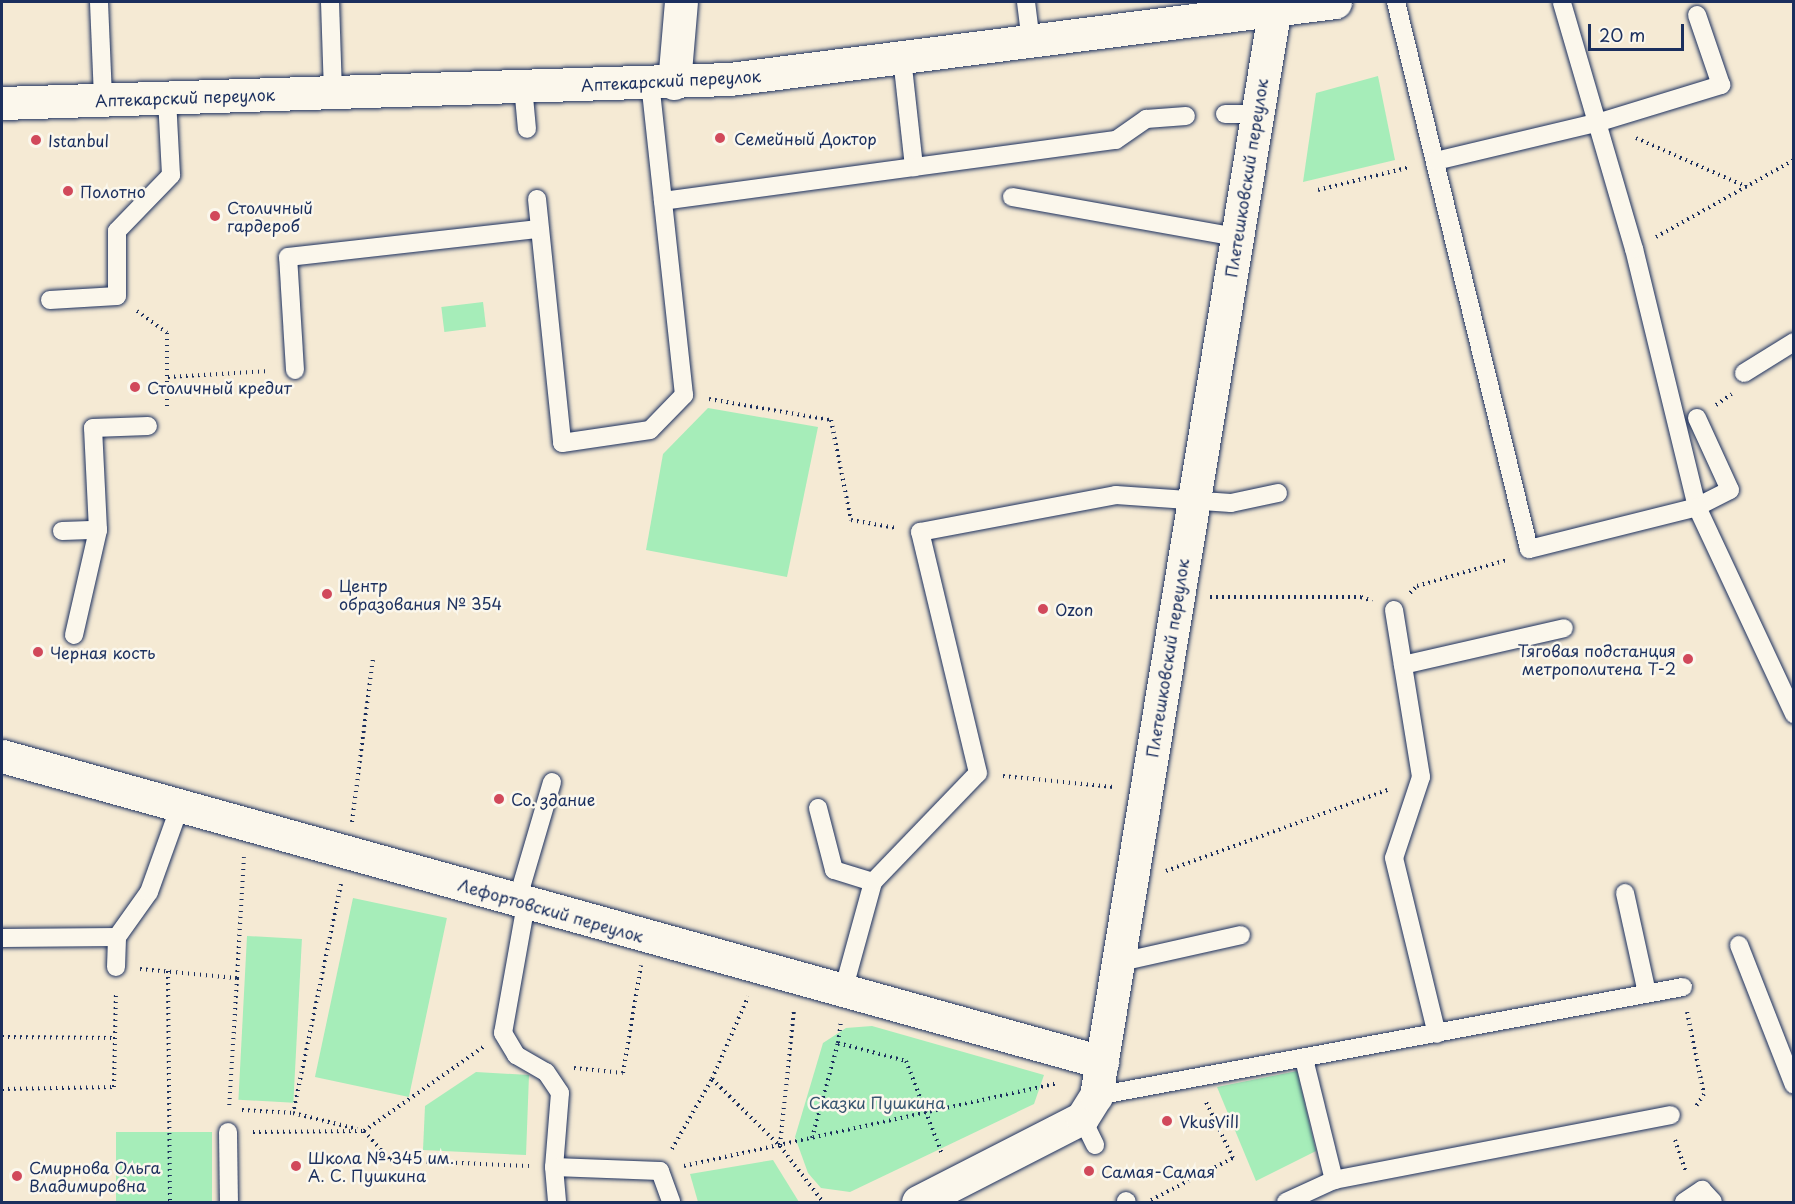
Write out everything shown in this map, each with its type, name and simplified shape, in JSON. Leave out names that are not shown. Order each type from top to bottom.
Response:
[{"type":"street","points":[[662,83],[681,2]]},
{"type":"street","name":"Аптекарский переулок","points":[[2,103],[662,83],[1031,42],[1196,11],[1274,12],[1335,2]]},
{"type":"street","name":"Плетешковский переулок","points":[[1091,1119],[1274,12]]},
{"type":"street","name":"Лефортовский переулок","points":[[2,756],[1102,1062]]},
{"type":"street","points":[[918,1203],[1091,1119]]},
{"type":"lane","points":[[99,2],[103,99]]},
{"type":"lane","points":[[330,2],[333,93]]},
{"type":"lane","points":[[1026,2],[1031,42]]},
{"type":"lane","points":[[1396,2],[1529,549],[1697,507],[1730,490],[1697,418]]},
{"type":"lane","points":[[1562,2],[1600,122],[1634,249],[1697,507],[1794,714]]},
{"type":"lane","points":[[1436,161],[1600,122],[1721,85],[1697,15]]},
{"type":"lane","points":[[902,58],[914,167]]},
{"type":"lane","points":[[537,199],[536,229],[562,443],[650,430],[684,395],[663,201],[662,83]]},
{"type":"lane","points":[[523,86],[527,129]]},
{"type":"lane","points":[[50,300],[117,296],[117,231],[171,176],[167,98]]},
{"type":"lane","points":[[1225,114],[1257,114]]},
{"type":"lane","points":[[663,201],[1116,140],[1146,119],[1186,116]]},
{"type":"lane","points":[[1012,197],[1236,237]]},
{"type":"lane","points":[[295,370],[288,257],[536,229]]},
{"type":"lane","points":[[1744,373],[1794,342]]},
{"type":"lane","points":[[74,635],[98,530],[93,428],[148,426]]},
{"type":"lane","points":[[843,990],[873,882],[978,773],[920,532],[1116,495],[1231,503],[1278,493]]},
{"type":"lane","points":[[62,531],[98,530]]},
{"type":"lane","points":[[1394,610],[1421,777],[1394,858],[1437,1034]]},
{"type":"lane","points":[[1403,665],[1564,627]]},
{"type":"lane","points":[[552,782],[522,902],[503,1033],[516,1055],[546,1072],[560,1093],[554,1167],[557,1203]]},
{"type":"lane","points":[[116,967],[117,937],[149,892],[180,806]]},
{"type":"lane","points":[[818,808],[834,870],[873,882]]},
{"type":"lane","points":[[1625,893],[1647,993]]},
{"type":"lane","points":[[1116,963],[1241,935]]},
{"type":"lane","points":[[2,938],[117,937]]},
{"type":"lane","points":[[1739,945],[1794,1085]]},
{"type":"lane","points":[[1091,1119],[1304,1059],[1683,987]]},
{"type":"lane","points":[[1304,1059],[1334,1180]]},
{"type":"lane","points":[[1286,1203],[1334,1180],[1671,1115]]},
{"type":"lane","points":[[228,1132],[229,1203]]},
{"type":"lane","points":[[554,1167],[660,1171],[671,1203]]},
{"type":"lane","points":[[1684,1203],[1702,1190],[1713,1203]]},
{"type":"path","points":[[1600,122],[1748,187]]},
{"type":"path","points":[[1634,249],[1794,160]]},
{"type":"path","points":[[1318,190],[1436,161]]},
{"type":"path","points":[[117,296],[167,333],[169,408],[148,426]]},
{"type":"path","points":[[168,377],[295,370]]},
{"type":"path","points":[[1697,418],[1745,385],[1744,373]]},
{"type":"path","points":[[684,395],[831,420],[851,520],[920,532]]},
{"type":"path","points":[[1206,597],[1361,597],[1394,610],[1417,586],[1512,558]]},
{"type":"path","points":[[352,825],[373,658]]},
{"type":"path","points":[[978,773],[1113,787]]},
{"type":"path","points":[[1162,873],[1421,777]]},
{"type":"path","points":[[244,857],[228,1132],[364,1131],[503,1033]]},
{"type":"path","points":[[293,1113],[341,884]]},
{"type":"path","points":[[533,1065],[623,1072],[641,962]]},
{"type":"path","points":[[2,1089],[114,1087],[116,967],[237,978]]},
{"type":"path","points":[[168,971],[170,1203]]},
{"type":"path","points":[[1671,1115],[1694,1111],[1704,1094],[1683,987]]},
{"type":"path","points":[[660,1171],[712,1079],[750,992]]},
{"type":"path","points":[[780,1146],[795,1002]]},
{"type":"path","points":[[812,1138],[840,1031]]},
{"type":"path","points":[[2,1037],[115,1038]]},
{"type":"path","points":[[838,1043],[906,1061],[945,1159]]},
{"type":"path","points":[[712,1079],[780,1146],[824,1203]]},
{"type":"path","points":[[660,1171],[1055,1084]]},
{"type":"path","points":[[1146,1203],[1233,1158],[1202,1096]]},
{"type":"path","points":[[229,1109],[293,1113],[364,1131],[390,1160],[554,1167]]},
{"type":"path","points":[[1675,1141],[1678,1163]]},
{"type":"green space","points":[[1378,76],[1395,160],[1303,182],[1316,93]]},
{"type":"green space","points":[[483,302],[486,327],[444,332],[441,307]]},
{"type":"green space","points":[[708,408],[818,427],[787,577],[646,550],[663,454]]},
{"type":"green space","points":[[353,898],[447,918],[409,1097],[315,1077]]},
{"type":"green space","points":[[247,936],[302,939],[293,1103],[238,1100]]},
{"type":"green space","name":"Сказки Пушкина","points":[[872,1026],[1044,1075],[1034,1104],[850,1192],[821,1188],[808,1173],[795,1137],[823,1043],[846,1028]]},
{"type":"green space","points":[[1297,1071],[1316,1151],[1256,1181],[1217,1087]]},
{"type":"green space","points":[[476,1072],[529,1075],[526,1155],[423,1150],[425,1106]]},
{"type":"green space","points":[[116,1132],[212,1132],[212,1202],[116,1202]]},
{"type":"green space","points":[[773,1160],[799,1202],[698,1202],[690,1174]]},
{"type":"place","name":"Семейный Доктор","points":[[720,138]]},
{"type":"place","name":"Istanbul","points":[[36,140]]},
{"type":"place","name":"Полотно","points":[[68,191]]},
{"type":"place","name":"Столичный гардероб","points":[[215,216]]},
{"type":"place","name":"Столичный кредит","points":[[135,387]]},
{"type":"place","name":"Центр образования № 354","points":[[327,594]]},
{"type":"place","name":"Ozon","points":[[1043,609]]},
{"type":"place","name":"Черная кость","points":[[38,652]]},
{"type":"place","name":"Тяговая подстанция метрополитена Т-2","points":[[1688,659]]},
{"type":"place","name":"Со. здание","points":[[499,799]]},
{"type":"place","name":"VkusVill","points":[[1167,1121]]},
{"type":"place","name":"Школа № 345 им. А. С. Пушкина","points":[[296,1166]]},
{"type":"place","name":"Самая-Самая","points":[[1089,1171]]},
{"type":"place","name":"Смирнова Ольга Владимировна","points":[[17,1176]]}]
